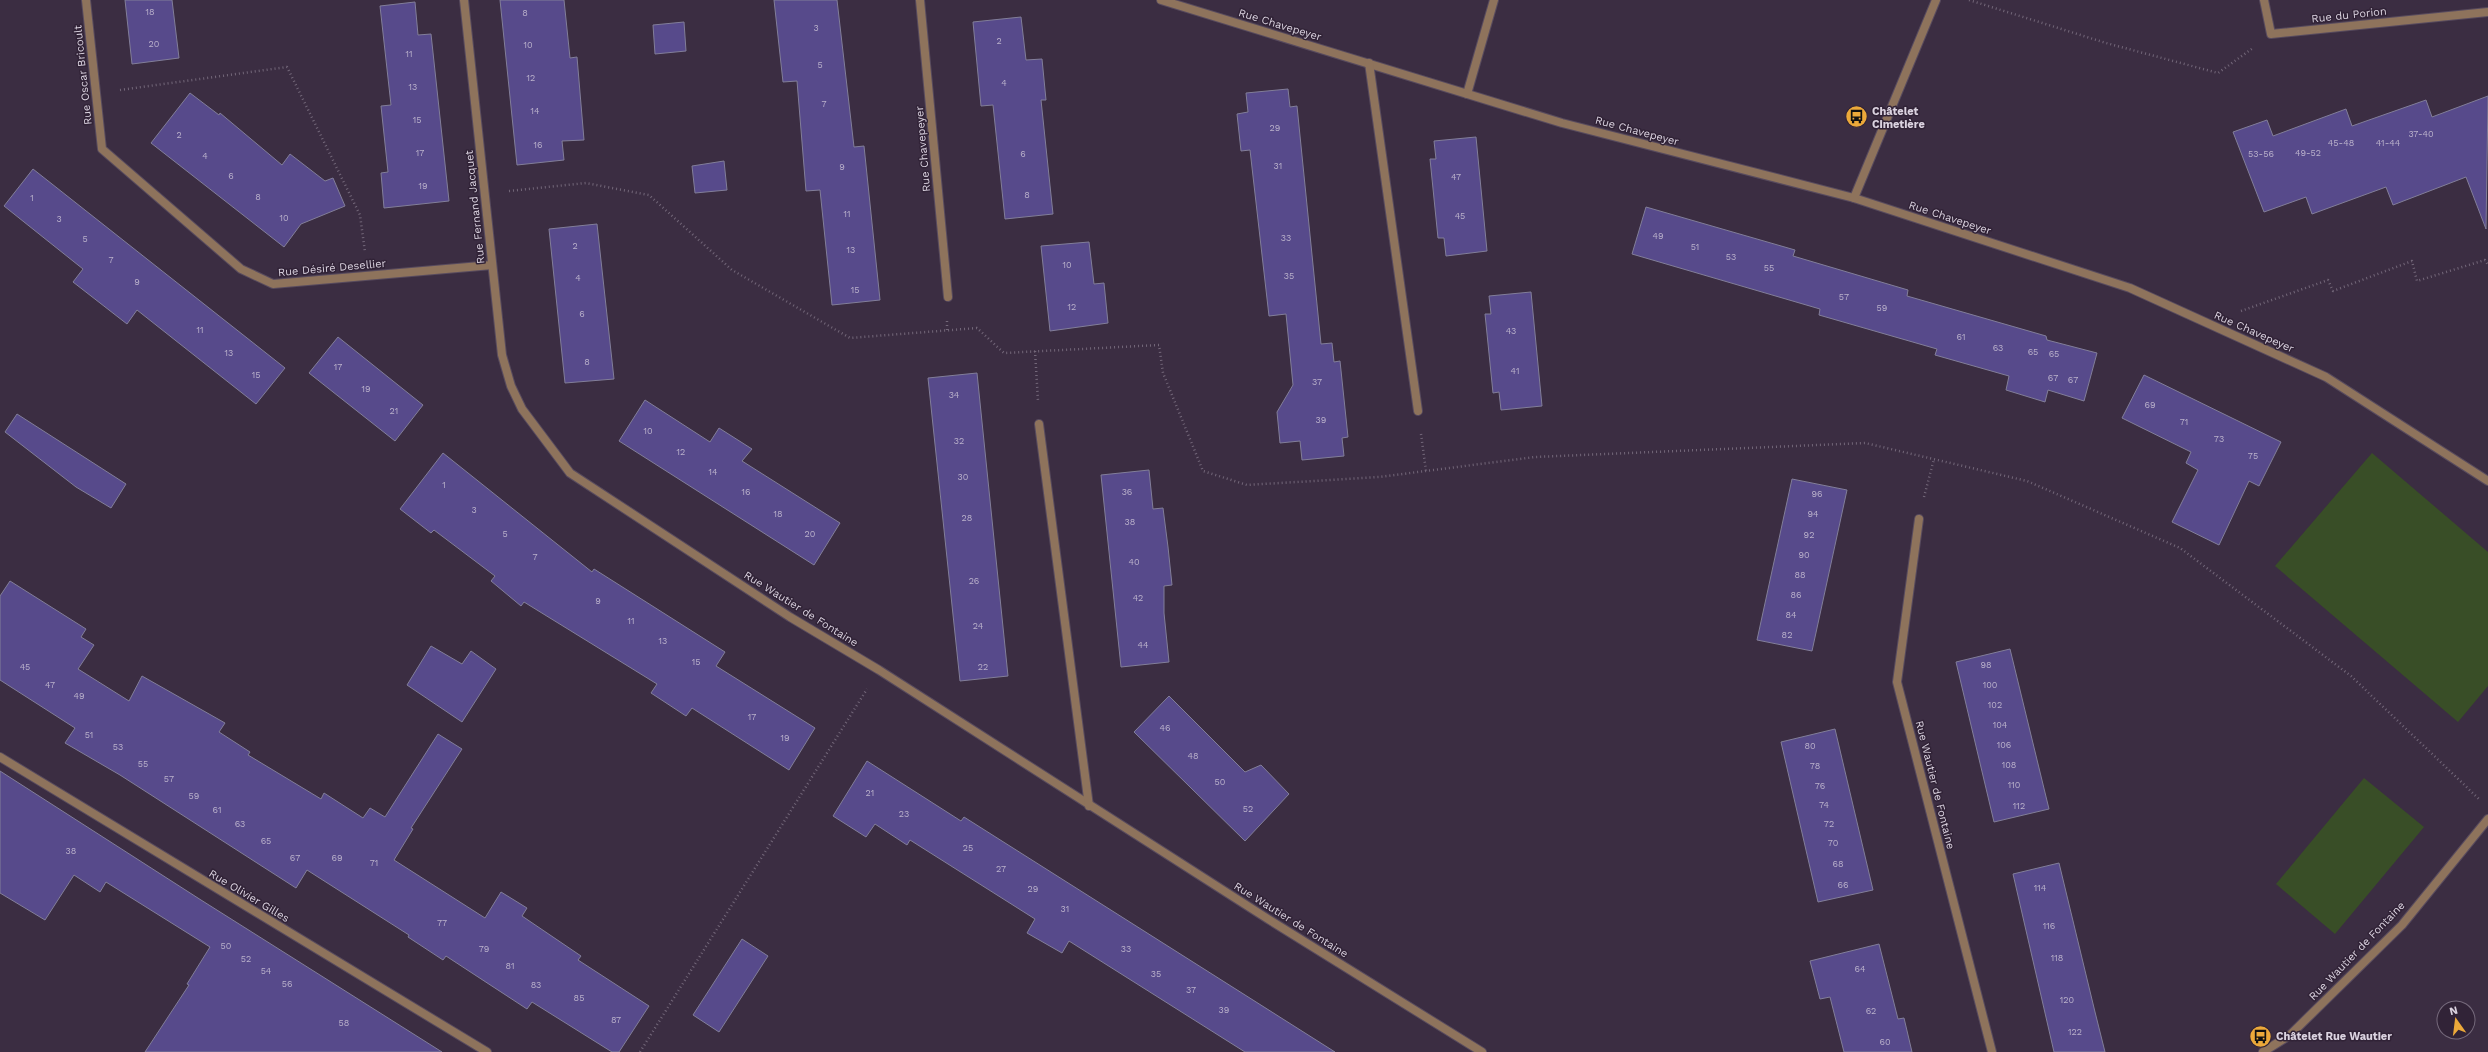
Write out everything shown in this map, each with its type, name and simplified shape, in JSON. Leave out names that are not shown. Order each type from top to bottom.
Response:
[{"type":"street","name":"Rue Oscar Bricoult","points":[[86,0],[102,149]]},
{"type":"street","name":"Rue Fernand Jacquet","points":[[464,0],[502,355],[511,386],[522,409]]},
{"type":"street","name":"Rue Chavepeyer","points":[[920,0],[948,297]]},
{"type":"street","name":"Rue Chavepeyer","points":[[1161,0],[1562,123],[1854,198],[2130,288],[2326,377],[2488,481]]},
{"type":"street","points":[[1467,94],[1494,0]]},
{"type":"street","points":[[1854,198],[1936,0]]},
{"type":"street","points":[[2264,0],[2271,34]]},
{"type":"street","name":"Rue du Porion","points":[[2271,34],[2488,12]]},
{"type":"street","points":[[1369,63],[1418,411]]},
{"type":"street","name":"Rue Désiré Desellier","points":[[102,149],[241,269],[273,284],[492,265]]},
{"type":"street","name":"Rue Wautier de Fontaine","points":[[522,409],[570,473],[790,617],[879,670],[1089,806],[1482,1052]]},
{"type":"street","points":[[1039,424],[1089,806]]},
{"type":"street","name":"Rue Wautier de Fontaine","points":[[1919,519],[1897,682],[1992,1052]]},
{"type":"street","name":"Rue Olivier Gilles","points":[[0,757],[487,1052]]},
{"type":"street","name":"Rue Wautier de Fontaine","points":[[2263,1052],[2290,1034],[2402,924],[2488,819]]},
{"type":"path","points":[[1969,0],[2106,43],[2218,74],[2271,34]]},
{"type":"path","points":[[96,93],[287,67],[360,215],[368,276]]},
{"type":"path","points":[[485,194],[586,183],[649,196],[732,270],[850,338],[977,328],[1004,353],[1159,345],[1163,373],[1203,471],[1248,486],[1379,477],[1535,457],[1865,443],[2028,481],[2180,548],[2351,676],[2482,802]]},
{"type":"path","points":[[2207,323],[2328,280],[2333,291],[2412,261],[2417,281],[2485,260],[2488,265]]},
{"type":"path","points":[[1035,352],[1039,424]]},
{"type":"path","points":[[1418,411],[1426,471]]},
{"type":"path","points":[[1919,519],[1934,459]]},
{"type":"path","points":[[640,1052],[879,670]]},
{"type":"green space","points":[[2372,453],[2488,552],[2488,686],[2458,722],[2275,566]]},
{"type":"green space","points":[[2364,778],[2424,827],[2335,934],[2276,884]]},
{"type":"building","points":[[125,0],[172,0],[179,58],[132,64]]},
{"type":"building","points":[[500,0],[564,0],[570,58],[577,57],[584,140],[562,141],[564,160],[517,165]]},
{"type":"building","points":[[774,0],[837,0],[854,147],[864,146],[880,300],[832,305],[820,190],[806,191],[797,81],[783,82]]},
{"type":"building","points":[[415,2],[418,35],[431,34],[449,201],[384,208],[381,173],[388,172],[381,106],[391,105],[380,6]]},
{"type":"building","points":[[1021,17],[1026,60],[1042,59],[1046,100],[1041,100],[1053,214],[1005,219],[993,105],[981,106],[973,22]]},
{"type":"building","points":[[684,22],[686,51],[655,54],[653,25]]},
{"type":"building","points":[[1288,89],[1290,107],[1297,106],[1321,344],[1332,343],[1334,362],[1340,361],[1348,437],[1342,438],[1344,456],[1302,460],[1300,441],[1280,443],[1277,412],[1293,385],[1286,314],[1269,316],[1250,150],[1241,151],[1237,114],[1248,112],[1246,93]]},
{"type":"building","points":[[190,93],[219,115],[220,113],[282,165],[290,154],[325,181],[333,178],[345,206],[301,224],[284,247],[151,143]]},
{"type":"building","points":[[2488,96],[2486,229],[2466,177],[2393,205],[2386,187],[2312,214],[2306,197],[2264,212],[2233,132],[2267,120],[2273,136],[2346,109],[2352,126],[2426,100],[2432,117]]},
{"type":"building","points":[[1476,137],[1487,251],[1446,256],[1444,238],[1438,238],[1430,159],[1436,159],[1434,141]]},
{"type":"building","points":[[724,161],[727,190],[695,193],[692,166]]},
{"type":"building","points":[[33,169],[285,368],[256,404],[137,310],[127,324],[73,282],[83,269],[4,206]]},
{"type":"building","points":[[1646,207],[1795,250],[1793,256],[1908,290],[1907,296],[2046,336],[2047,340],[2097,353],[2084,401],[2048,390],[2045,402],[2006,390],[2009,376],[1935,355],[1937,349],[1819,315],[1820,309],[1632,254]]},
{"type":"building","points":[[597,224],[614,379],[565,383],[549,229]]},
{"type":"building","points":[[1089,242],[1094,284],[1104,283],[1108,323],[1050,331],[1041,246]]},
{"type":"building","points":[[1531,292],[1542,406],[1501,410],[1499,392],[1493,393],[1485,314],[1491,314],[1489,296]]},
{"type":"building","points":[[338,337],[423,405],[395,441],[309,373]]},
{"type":"building","points":[[977,373],[1008,676],[960,681],[928,378]]},
{"type":"building","points":[[2144,375],[2281,442],[2259,486],[2249,481],[2219,545],[2172,522],[2198,470],[2186,463],[2191,452],[2122,418]]},
{"type":"building","points":[[645,400],[710,442],[719,428],[752,449],[742,461],[840,523],[814,565],[619,441]]},
{"type":"building","points":[[17,414],[126,484],[111,508],[76,487],[5,432]]},
{"type":"building","points":[[443,453],[592,572],[594,569],[725,652],[716,666],[815,728],[789,770],[692,708],[686,716],[651,693],[657,684],[524,602],[521,606],[491,581],[495,576],[434,530],[431,533],[400,509]]},
{"type":"building","points":[[1149,470],[1153,509],[1163,508],[1172,585],[1164,586],[1164,613],[1169,662],[1121,667],[1101,475]]},
{"type":"building","points":[[1792,479],[1847,490],[1812,651],[1757,640]]},
{"type":"building","points":[[10,581],[86,629],[81,637],[94,645],[78,669],[129,701],[142,676],[225,723],[219,732],[250,752],[248,755],[321,799],[324,793],[363,818],[370,808],[385,817],[438,734],[462,749],[411,828],[413,829],[394,860],[485,918],[501,892],[527,908],[522,916],[581,956],[578,960],[649,1006],[619,1052],[612,1052],[532,1002],[527,1009],[446,956],[443,960],[408,937],[409,935],[307,870],[296,888],[120,775],[65,743],[75,728],[0,680],[0,596]]},
{"type":"building","points":[[431,646],[462,664],[471,651],[496,669],[462,722],[407,685]]},
{"type":"building","points":[[2010,649],[2049,809],[1994,822],[1956,662]]},
{"type":"building","points":[[1169,696],[1245,772],[1261,765],[1289,794],[1245,841],[1134,732]]},
{"type":"building","points":[[1835,729],[1873,890],[1818,902],[1781,742]]},
{"type":"building","points":[[867,761],[961,821],[964,817],[1335,1052],[1245,1052],[1069,941],[1062,953],[1027,933],[1035,919],[910,840],[907,845],[875,824],[866,837],[833,816]]},
{"type":"building","points":[[0,771],[442,1052],[145,1052],[189,985],[187,984],[210,947],[106,882],[100,892],[74,875],[45,920],[0,893]]},
{"type":"building","points":[[2059,863],[2105,1052],[2054,1052],[2013,874]]},
{"type":"building","points":[[742,939],[768,956],[719,1032],[693,1015]]},
{"type":"building","points":[[1879,944],[1898,1019],[1904,1018],[1912,1052],[1844,1052],[1830,997],[1820,999],[1810,961]]},
{"type":"place","name":"Châtelet Cimetière","points":[[1857,117]]},
{"type":"place","name":"Châtelet Rue Wautier","points":[[2260,1036]]}]
